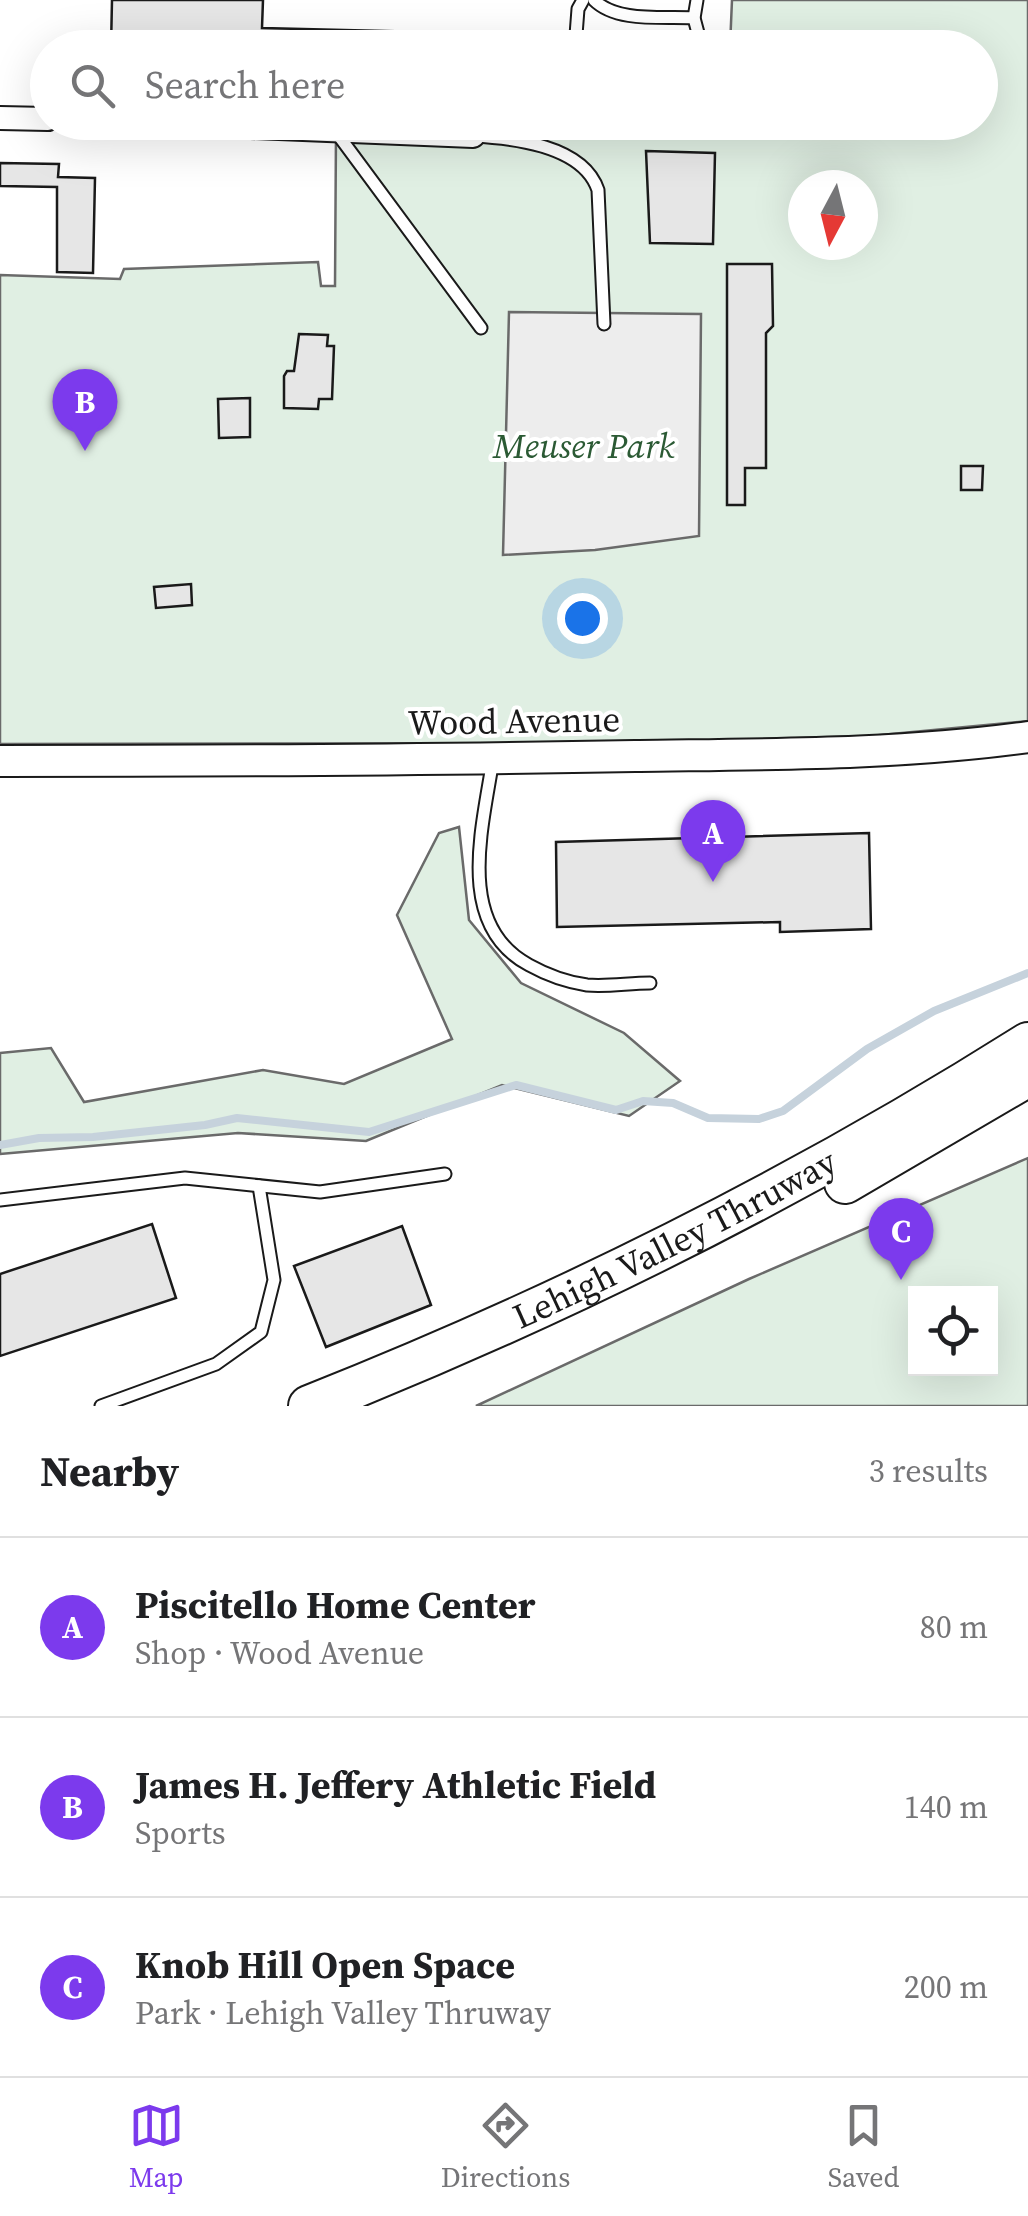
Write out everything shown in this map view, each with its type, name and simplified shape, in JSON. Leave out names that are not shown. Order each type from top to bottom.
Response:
[{"type":"highway","name":"Lehigh Valley Thruway","points":[[309,1406],[522,1317],[644,1259],[879,1133],[1028,1043]]},
{"type":"highway","name":"Lehigh Valley Thruway","points":[[382,1406],[528,1344],[774,1223],[1028,1076]]},
{"type":"main road","name":"Wood Avenue","points":[[0,761],[493,759],[905,750],[1028,737]]},
{"type":"street","points":[[0,118],[30,119]]},
{"type":"lane","points":[[576,30],[583,0]]},
{"type":"lane","points":[[594,0],[603,9],[622,14],[694,18]]},
{"type":"lane","points":[[697,0],[694,18],[697,30]]},
{"type":"lane","points":[[342,140],[480,328]]},
{"type":"lane","points":[[513,140],[533,142],[580,165],[593,176],[598,190],[604,324]]},
{"type":"lane","points":[[493,759],[480,844],[480,888],[486,920],[512,956],[552,978],[588,985],[650,983]]},
{"type":"lane","points":[[0,1200],[185,1178],[320,1192],[445,1174]]},
{"type":"lane","points":[[101,1406],[216,1364],[261,1332],[274,1280],[260,1186]]},
{"type":"green space","name":"Meuser Park","points":[[732,0],[1028,0],[1028,721],[870,736],[641,743],[0,744],[0,275],[120,279],[124,269],[318,262],[321,286],[335,286],[336,140],[998,140],[998,30],[731,30]]},
{"type":"green space","points":[[459,827],[469,920],[521,983],[624,1033],[680,1081],[629,1116],[502,1085],[366,1141],[238,1133],[0,1154],[0,1053],[51,1048],[84,1102],[263,1070],[344,1084],[452,1039],[397,915],[439,833]]},
{"type":"green space","points":[[1028,1158],[1028,1406],[476,1406],[749,1279]]},
{"type":"shaded area","points":[[509,312],[701,314],[699,536],[595,550],[503,555]]},
{"type":"building","points":[[112,0],[263,0],[262,28],[344,30],[111,30]]},
{"type":"building","points":[[646,151],[715,153],[713,244],[650,243]]},
{"type":"building","points":[[0,163],[59,164],[58,177],[95,178],[93,273],[57,272],[57,187],[0,186]]},
{"type":"building","points":[[727,264],[772,264],[773,326],[766,333],[766,468],[745,468],[745,505],[727,505]]},
{"type":"building","points":[[299,334],[328,335],[327,346],[334,346],[332,399],[319,399],[318,409],[284,408],[284,376],[287,371],[294,371]]},
{"type":"building","points":[[250,398],[250,437],[219,438],[218,399]]},
{"type":"building","points":[[961,466],[983,466],[982,490],[961,490]]},
{"type":"building","points":[[191,584],[192,605],[156,608],[154,587]]},
{"type":"building","points":[[869,833],[871,929],[780,932],[780,922],[557,927],[556,842]]},
{"type":"building","points":[[152,1224],[176,1298],[0,1356],[0,1274]]},
{"type":"building","points":[[402,1226],[431,1305],[326,1347],[294,1266]]},
{"type":"waterway","points":[[0,1145],[39,1138],[93,1137],[205,1125],[237,1118],[369,1132],[516,1085],[616,1110],[643,1101],[673,1103],[708,1118],[759,1119],[783,1111],[867,1049],[934,1011],[1028,973]]},
{"type":"place","name":"James H. Jeffery Athletic Field","points":[[85,451]]},
{"type":"place","name":"Piscitello Home Center","points":[[713,882]]},
{"type":"place","name":"Knob Hill Open Space","points":[[901,1280]]}]
